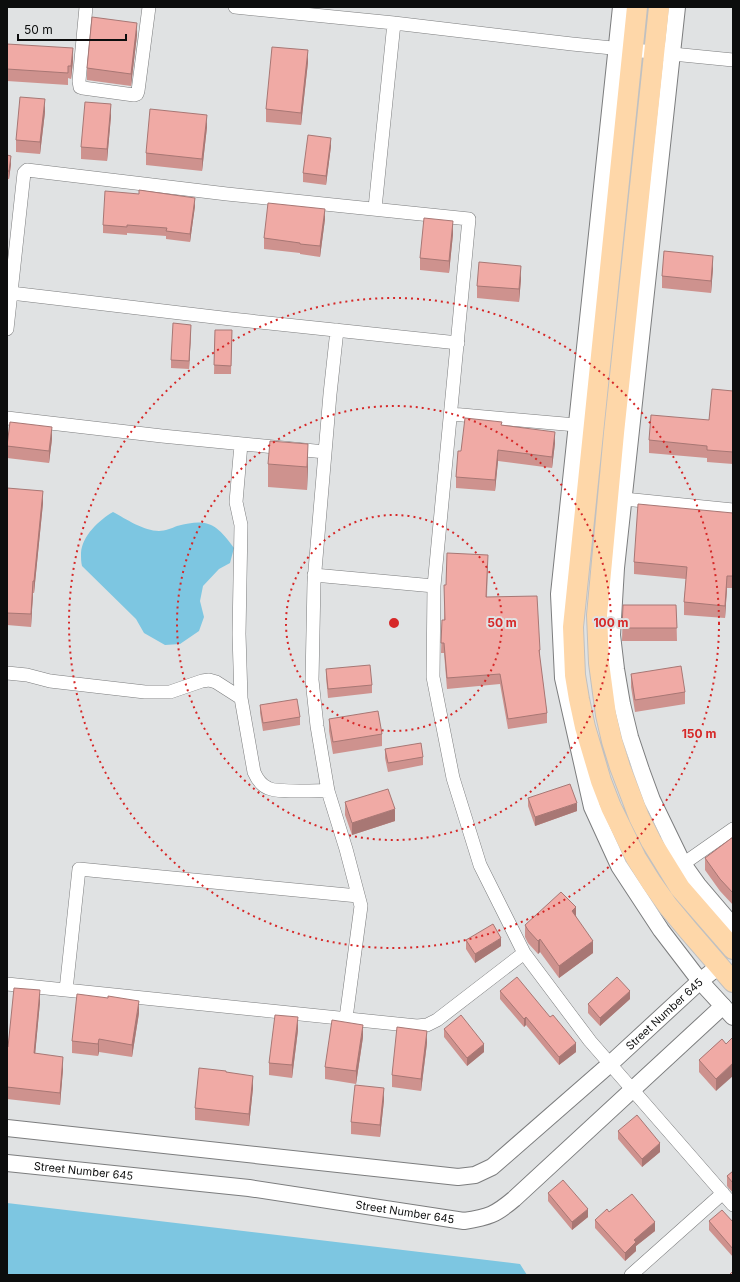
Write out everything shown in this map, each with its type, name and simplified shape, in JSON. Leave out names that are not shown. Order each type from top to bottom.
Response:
[{"type":"main road","points":[[637,7],[624,49],[573,627],[575,675],[585,727],[601,780],[623,833],[640,864],[668,906],[733,982]]},
{"type":"main road","points":[[659,7],[663,53],[614,433],[598,607],[597,638],[606,715],[612,741],[639,817],[680,888],[733,949]]},
{"type":"street","points":[[86,7],[79,81],[80,87],[134,95],[138,92],[149,7]]},
{"type":"street","points":[[235,7],[733,60]]},
{"type":"street","points":[[620,7],[624,49],[576,425],[559,594],[563,678],[592,807],[619,866],[661,930],[700,981],[728,1011]]},
{"type":"street","points":[[677,7],[663,53],[624,499],[616,568],[612,635],[622,704],[630,737],[640,770],[655,807],[683,864],[698,886],[733,926]]},
{"type":"street","points":[[85,20],[100,22]]},
{"type":"street","points":[[375,208],[394,23]]},
{"type":"street","points":[[131,26],[146,28]]},
{"type":"street","points":[[7,329],[24,173],[27,170],[227,194],[375,208],[469,219],[434,586],[433,677],[453,778],[480,865],[524,953],[590,1041],[733,1204]]},
{"type":"street","points":[[11,293],[230,320],[458,343]]},
{"type":"street","points":[[337,330],[324,452],[314,575],[312,680],[317,726],[328,790],[361,906],[346,1018]]},
{"type":"street","points":[[451,414],[576,425]]},
{"type":"street","points":[[7,418],[162,436],[324,452]]},
{"type":"street","points":[[241,444],[236,502],[240,525],[239,634],[241,698],[254,772],[259,782],[268,789],[328,790]]},
{"type":"street","points":[[624,499],[733,510]]},
{"type":"street","points":[[314,575],[434,586]]},
{"type":"street","points":[[7,673],[27,675],[50,681],[145,692],[170,692],[209,680],[216,682],[241,698]]},
{"type":"street","points":[[683,864],[733,829]]},
{"type":"street","points":[[66,990],[78,869],[358,896]]},
{"type":"street","points":[[7,984],[417,1026],[427,1025],[437,1020],[524,953]]},
{"type":"street","name":"Street Number 645","points":[[7,1164],[249,1188],[464,1221],[485,1218],[500,1211],[622,1077],[700,981],[719,966]]},
{"type":"street","name":"Street Number 645","points":[[7,1128],[458,1177],[474,1175],[492,1167],[622,1077],[728,1011]]},
{"type":"street","points":[[631,1275],[723,1193]]},
{"type":"water","points":[[113,512],[147,529],[159,531],[187,524],[203,523],[210,525],[222,533],[234,548],[230,563],[219,569],[203,586],[200,601],[204,617],[199,631],[180,644],[165,645],[144,633],[136,619],[82,566],[81,553],[84,541],[92,529],[102,519]]},
{"type":"water","points":[[7,1203],[520,1264],[527,1275],[7,1275]]},
{"type":"building","points":[[92,17],[137,23],[131,74],[87,68]]},
{"type":"building","points":[[7,44],[73,48],[71,66],[68,66],[68,73],[7,69]]},
{"type":"building","points":[[272,47],[308,50],[301,113],[266,109]]},
{"type":"building","points":[[20,97],[45,99],[40,142],[16,140]]},
{"type":"building","points":[[85,102],[111,104],[107,149],[81,147]]},
{"type":"building","points":[[150,109],[207,115],[202,159],[146,153]]},
{"type":"building","points":[[308,135],[331,138],[326,176],[303,173]]},
{"type":"building","points":[[7,155],[11,156],[9,171],[7,171]]},
{"type":"building","points":[[139,190],[195,198],[190,234],[166,231],[167,228],[103,225],[105,191],[139,194]]},
{"type":"building","points":[[268,203],[325,209],[320,246],[264,238]]},
{"type":"building","points":[[424,218],[453,221],[449,261],[420,258]]},
{"type":"building","points":[[664,251],[713,256],[711,281],[662,276]]},
{"type":"building","points":[[479,262],[521,266],[519,289],[477,286]]},
{"type":"building","points":[[173,323],[191,325],[189,361],[171,360]]},
{"type":"building","points":[[215,330],[232,330],[231,366],[214,365]]},
{"type":"building","points":[[712,389],[733,391],[733,452],[707,450],[707,446],[649,440],[651,415],[709,420]]},
{"type":"building","points":[[465,418],[502,422],[501,425],[555,432],[552,457],[498,450],[495,480],[456,477],[458,451],[461,451]]},
{"type":"building","points":[[10,422],[52,427],[49,451],[7,446]]},
{"type":"building","points":[[270,441],[308,444],[307,467],[268,464]]},
{"type":"building","points":[[7,488],[43,491],[33,581],[31,614],[7,613]]},
{"type":"building","points":[[638,504],[733,513],[733,576],[727,576],[725,606],[684,602],[687,567],[634,562]]},
{"type":"building","points":[[447,553],[488,555],[486,597],[537,596],[539,650],[547,713],[508,719],[500,674],[447,678],[444,643],[441,643],[442,620],[445,620],[444,585],[446,585]]},
{"type":"building","points":[[623,605],[676,605],[677,628],[622,628]]},
{"type":"building","points":[[370,665],[372,685],[328,689],[326,669]]},
{"type":"building","points":[[681,666],[685,692],[635,700],[631,674]]},
{"type":"building","points":[[297,699],[300,717],[263,723],[260,705]]},
{"type":"building","points":[[378,711],[382,734],[333,742],[329,719]]},
{"type":"building","points":[[421,743],[423,757],[388,763],[385,749]]},
{"type":"building","points":[[570,784],[577,803],[535,817],[528,798]]},
{"type":"building","points":[[388,789],[395,809],[352,823],[345,802]]},
{"type":"building","points":[[733,837],[733,893],[720,879],[705,858]]},
{"type":"building","points":[[561,892],[576,907],[572,911],[593,941],[559,966],[540,939],[538,941],[525,925]]},
{"type":"building","points":[[493,924],[501,938],[475,954],[466,940]]},
{"type":"building","points":[[517,977],[550,1017],[553,1015],[576,1043],[559,1057],[526,1017],[524,1019],[500,991]]},
{"type":"building","points":[[617,977],[630,991],[600,1018],[588,1004]]},
{"type":"building","points":[[14,988],[40,990],[34,1053],[63,1057],[60,1093],[7,1087],[7,1047]]},
{"type":"building","points":[[77,994],[108,998],[108,996],[139,1001],[132,1045],[99,1039],[98,1044],[72,1041]]},
{"type":"building","points":[[275,1015],[298,1017],[292,1065],[269,1063]]},
{"type":"building","points":[[461,1015],[484,1044],[467,1058],[444,1029]]},
{"type":"building","points":[[332,1020],[363,1025],[356,1071],[325,1067]]},
{"type":"building","points":[[397,1027],[427,1031],[421,1079],[392,1075]]},
{"type":"building","points":[[733,1037],[733,1063],[716,1079],[699,1060],[722,1039],[726,1044]]},
{"type":"building","points":[[199,1068],[253,1076],[249,1114],[195,1108]]},
{"type":"building","points":[[355,1085],[384,1088],[380,1125],[351,1122]]},
{"type":"building","points":[[637,1115],[660,1143],[642,1159],[618,1131]]},
{"type":"building","points":[[733,1171],[733,1183],[727,1176]]},
{"type":"building","points":[[563,1180],[588,1209],[572,1222],[548,1193]]},
{"type":"building","points":[[632,1194],[655,1222],[634,1240],[636,1242],[625,1253],[595,1220],[607,1209],[609,1212]]},
{"type":"building","points":[[722,1210],[733,1222],[733,1249],[709,1221]]}]
